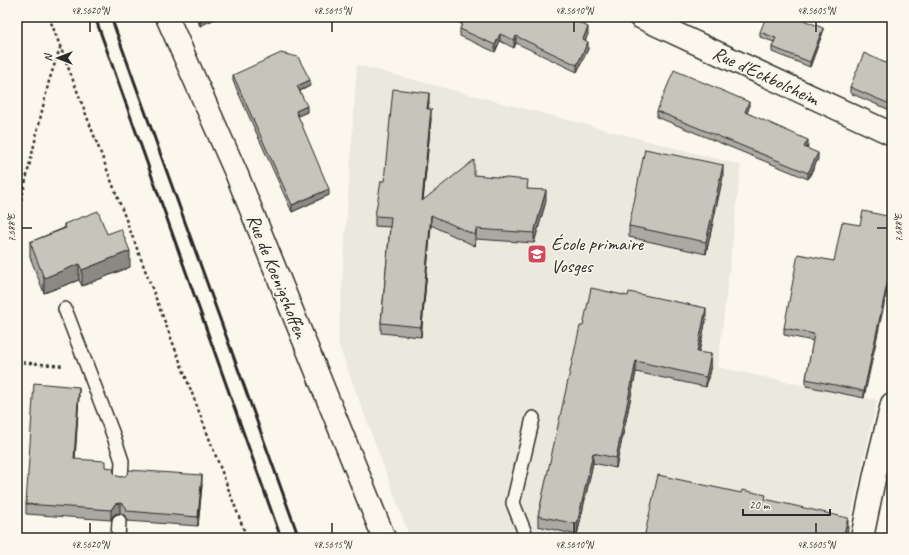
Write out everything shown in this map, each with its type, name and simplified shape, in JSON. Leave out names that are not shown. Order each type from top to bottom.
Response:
[{"type":"street","name":"Rue de Koenigshoffen","points":[[167,17],[237,175],[384,538]]},
{"type":"street","name":"Rue d'Eckbolsheim","points":[[640,17],[892,134]]},
{"type":"street","points":[[862,538],[875,474],[892,404]]},
{"type":"lane","points":[[65,309],[122,461],[121,479]]},
{"type":"lane","points":[[528,538],[513,503],[533,418]]},
{"type":"lane","points":[[118,521],[118,538]]},
{"type":"path","points":[[49,17],[247,538]]},
{"type":"path","points":[[17,218],[49,81],[60,48]]},
{"type":"path","points":[[17,362],[88,368]]},
{"type":"shaded area","name":"École primaire Vosges","points":[[357,65],[741,165],[718,367],[877,400],[846,538],[410,538],[338,343]]},
{"type":"building","points":[[198,17],[210,17],[200,22]]},
{"type":"building","points":[[461,17],[568,17],[588,27],[583,39],[588,42],[577,65],[516,36],[514,40],[500,34],[495,45],[460,29],[464,19]]},
{"type":"building","points":[[766,17],[796,17],[823,28],[810,62],[772,47],[776,38],[760,32]]},
{"type":"building","points":[[281,53],[298,57],[310,80],[297,86],[307,106],[296,111],[329,189],[292,205],[233,75]]},
{"type":"building","points":[[864,53],[892,66],[892,105],[850,87]]},
{"type":"building","points":[[674,70],[749,102],[745,112],[808,140],[804,147],[818,153],[808,173],[657,111]]},
{"type":"building","points":[[393,89],[429,93],[427,109],[431,109],[422,201],[474,160],[474,175],[528,180],[527,189],[546,190],[534,233],[476,229],[475,235],[431,215],[421,327],[381,323],[391,217],[375,216],[381,181],[384,181]]},
{"type":"building","points":[[645,149],[723,165],[706,242],[629,226]]},
{"type":"building","points":[[98,211],[107,234],[121,229],[130,251],[82,270],[79,264],[44,278],[30,242],[66,228],[64,224]]},
{"type":"building","points":[[863,211],[892,217],[892,261],[864,391],[806,379],[814,334],[784,328],[798,254],[834,261],[842,222],[860,225]]},
{"type":"building","points":[[591,288],[628,296],[629,292],[706,308],[697,352],[711,354],[706,377],[636,361],[616,458],[593,453],[577,524],[538,516],[580,326],[583,326]]},
{"type":"building","points":[[34,383],[79,387],[74,459],[105,461],[105,467],[113,468],[114,473],[120,477],[125,476],[129,470],[202,475],[198,517],[127,511],[126,507],[120,503],[115,504],[111,510],[26,504]]},
{"type":"building","points":[[658,475],[741,493],[742,490],[766,495],[765,499],[848,518],[843,538],[644,538]]},
{"type":"railway","points":[[95,17],[281,538]]},
{"type":"railway","points":[[111,17],[299,538]]},
{"type":"place","name":"École primaire Vosges","points":[[537,254]]}]
